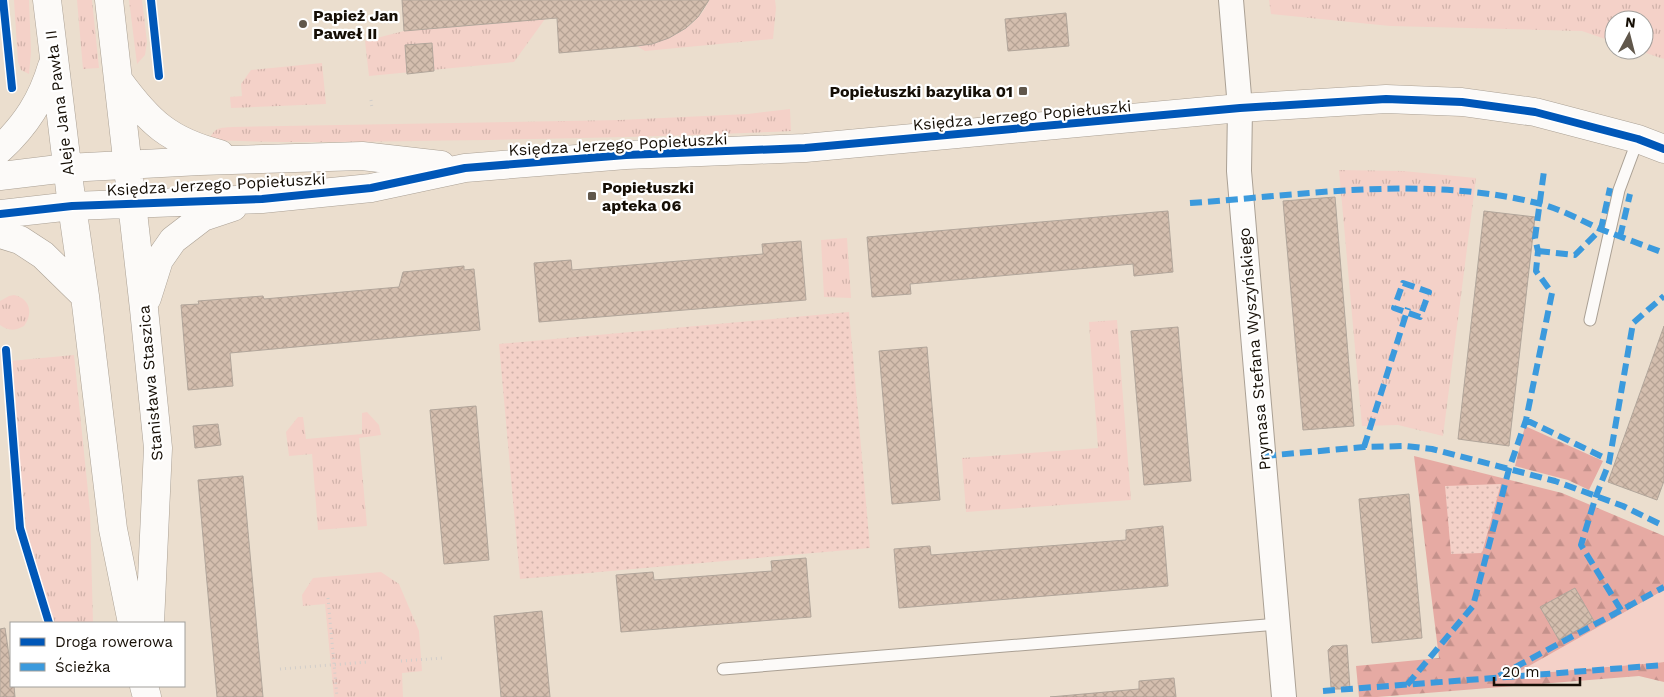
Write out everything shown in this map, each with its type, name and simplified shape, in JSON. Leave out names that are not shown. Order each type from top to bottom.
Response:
[{"type":"street","name":"Aleje Jana Pawła II","points":[[47,0],[72,206]]},
{"type":"street","points":[[109,0],[132,203]]},
{"type":"street","name":"Prymasa Stefana Wyszyńskiego","points":[[1232,0],[1240,108],[1239,171],[1284,697]]},
{"type":"street","points":[[0,149],[17,133],[39,101],[47,85],[54,62]]},
{"type":"street","points":[[117,78],[139,109],[164,131],[199,149],[244,160]]},
{"type":"street","name":"Księdza Jerzego Popiełuszki","points":[[0,214],[72,206],[262,199],[371,188],[465,168],[626,155],[805,148],[1240,108],[1386,98],[1462,102],[1535,112],[1638,139],[1664,149]]},
{"type":"street","name":"Księdza Jerzego Popiełuszki","points":[[0,176],[67,168],[127,164],[362,156],[465,168]]},
{"type":"street","points":[[144,309],[159,260],[172,240],[203,217],[262,199]]},
{"type":"street","name":"Stanisława Staszica","points":[[132,203],[158,448],[150,622]]},
{"type":"street","points":[[72,206],[114,529],[132,622]]},
{"type":"street","points":[[0,234],[20,240],[43,255],[85,296]]},
{"type":"lane","points":[[1590,320],[1619,190],[1638,139]]},
{"type":"lane","points":[[723,669],[1278,624]]},
{"type":"path","points":[[371,100],[372,109]]},
{"type":"path","points":[[328,598],[337,697]]},
{"type":"path","points":[[401,661],[443,658]]},
{"type":"path","points":[[280,669],[368,662]]},
{"type":"green space","points":[[14,0],[29,0],[31,52],[29,74],[21,70],[18,62]]},
{"type":"green space","points":[[77,0],[92,0],[99,68],[83,69]]},
{"type":"green space","points":[[129,0],[142,0],[147,42],[145,55],[137,64]]},
{"type":"green space","points":[[709,0],[775,0],[773,39],[645,51],[637,46],[659,41],[689,26],[704,10]]},
{"type":"green space","points":[[1269,0],[1664,0],[1664,59],[1654,56],[1654,10],[1604,10],[1604,39],[1582,31],[1390,26],[1271,14]]},
{"type":"green space","points":[[545,19],[514,62],[369,76],[365,41],[404,31]]},
{"type":"green space","points":[[322,63],[326,104],[231,108],[230,97],[242,96],[241,84],[251,70]]},
{"type":"green space","points":[[790,109],[791,131],[678,136],[489,140],[314,142],[209,140],[218,129],[232,127],[620,120],[748,114]]},
{"type":"green space","points":[[1339,170],[1403,171],[1476,178],[1443,436],[1398,425],[1362,426]]},
{"type":"green space","points":[[847,238],[851,298],[824,297],[821,240]]},
{"type":"green space","points":[[14,295],[27,303],[29,317],[24,326],[12,330],[0,325],[0,301]]},
{"type":"green space","points":[[849,312],[870,548],[520,579],[499,344]]},
{"type":"green space","points":[[1117,320],[1131,500],[966,512],[962,458],[1098,448],[1089,322]]},
{"type":"green space","points":[[74,355],[90,511],[93,622],[53,622],[26,529],[10,361]]},
{"type":"green space","points":[[367,412],[379,425],[381,435],[359,438],[367,526],[318,530],[312,454],[289,456],[286,432],[298,417],[303,417],[306,439],[362,434],[362,413]]},
{"type":"green space","points":[[1525,426],[1603,461],[1589,490],[1568,480],[1515,466]]},
{"type":"green space","points":[[1414,456],[1562,493],[1664,536],[1664,590],[1515,675],[1664,662],[1664,682],[1639,676],[1359,697],[1356,666],[1439,658]]},
{"type":"green space","points":[[1501,484],[1482,553],[1451,554],[1445,486]]},
{"type":"green space","points":[[381,572],[399,584],[419,631],[422,671],[402,673],[403,697],[334,697],[325,604],[303,606],[302,595],[313,578]]},
{"type":"green space","points":[[1664,590],[1664,662],[1513,675]]},
{"type":"building","points":[[402,0],[709,0],[698,17],[686,28],[669,38],[652,44],[559,53],[557,18],[404,31]]},
{"type":"building","points":[[1066,13],[1069,46],[1008,51],[1005,19]]},
{"type":"building","points":[[432,43],[434,71],[407,74],[405,45]]},
{"type":"building","points":[[1335,197],[1354,426],[1303,430],[1283,201]]},
{"type":"building","points":[[1168,211],[1173,272],[1134,276],[1133,264],[910,284],[911,294],[872,297],[867,237]]},
{"type":"building","points":[[1484,211],[1535,217],[1509,446],[1458,439]]},
{"type":"building","points":[[801,241],[806,300],[539,322],[534,263],[571,260],[572,270],[763,254],[762,244]]},
{"type":"building","points":[[464,266],[464,270],[474,269],[480,330],[230,353],[233,386],[188,390],[181,305],[199,304],[198,301],[263,296],[264,299],[399,287],[403,272]]},
{"type":"building","points":[[1664,326],[1664,481],[1657,500],[1608,482]]},
{"type":"building","points":[[1178,327],[1191,481],[1144,485],[1131,331]]},
{"type":"building","points":[[927,347],[940,500],[892,504],[879,351]]},
{"type":"building","points":[[476,406],[489,560],[444,564],[430,410]]},
{"type":"building","points":[[218,424],[221,445],[195,448],[193,426]]},
{"type":"building","points":[[243,476],[263,697],[217,697],[198,480]]},
{"type":"building","points":[[1409,494],[1422,638],[1372,643],[1359,499]]},
{"type":"building","points":[[1163,526],[1168,586],[899,608],[894,549],[930,546],[931,555],[1126,540],[1126,530]]},
{"type":"building","points":[[806,558],[811,617],[621,632],[616,575],[653,572],[654,580],[772,571],[771,561]]},
{"type":"building","points":[[1575,588],[1594,621],[1559,640],[1540,607]]},
{"type":"building","points":[[542,611],[550,697],[501,697],[494,616]]},
{"type":"building","points":[[5,628],[10,662],[10,687],[14,687],[15,697],[0,697],[0,629]]},
{"type":"building","points":[[1347,645],[1350,689],[1333,689],[1331,687],[1328,650],[1332,646]]},
{"type":"building","points":[[1174,678],[1176,697],[1050,697],[1139,689],[1139,681]]},
{"type":"marked path","points":[[1407,685],[1473,606],[1509,469],[1526,420],[1552,293],[1536,271],[1538,251],[1535,238],[1544,171]]},
{"type":"marked path","points":[[1538,251],[1575,255],[1601,229],[1610,188]]},
{"type":"marked path","points":[[1190,203],[1320,192],[1407,189],[1451,190],[1494,195],[1545,205],[1600,229],[1664,253]]},
{"type":"marked path","points":[[1620,237],[1630,194]]},
{"type":"marked path","points":[[1403,283],[1429,292],[1420,317],[1394,308],[1403,283]]},
{"type":"marked path","points":[[1621,610],[1581,545],[1596,496],[1609,463],[1633,323],[1664,296]]},
{"type":"marked path","points":[[1364,447],[1408,308]]},
{"type":"marked path","points":[[1526,420],[1609,460]]},
{"type":"marked path","points":[[1264,456],[1364,447],[1406,446],[1432,449],[1555,481],[1623,506],[1664,526]]},
{"type":"marked path","points":[[1499,676],[1664,587]]},
{"type":"marked path","points":[[1323,691],[1664,665]]},
{"type":"cycle path","points":[[3,0],[12,88]]},
{"type":"cycle path","points":[[151,0],[159,76]]},
{"type":"cycle path","points":[[0,214],[72,206],[262,199],[371,188],[465,168],[626,155],[805,148],[1240,108],[1386,99],[1462,102],[1535,112],[1638,139],[1664,149]]},
{"type":"cycle path","points":[[6,350],[20,528],[49,622]]},
{"type":"place","name":"Papież Jan Paweł II","points":[[303,24]]},
{"type":"place","name":"Popiełuszki bazylika 01","points":[[1023,91]]},
{"type":"place","name":"Popiełuszki apteka 06","points":[[592,196]]}]
